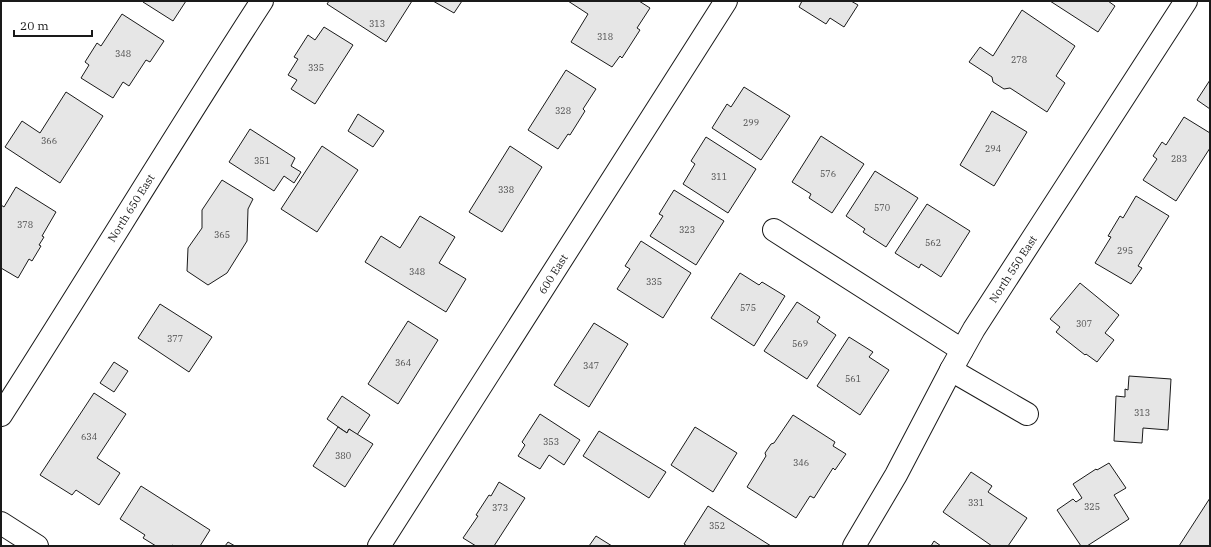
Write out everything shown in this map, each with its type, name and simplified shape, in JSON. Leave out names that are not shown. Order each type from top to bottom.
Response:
[{"type":"street","name":"North 650 East","points":[[1,415],[210,81],[262,1]]},
{"type":"street","name":"600 East","points":[[379,546],[726,1]]},
{"type":"street","name":"North 550 East","points":[[854,546],[896,475],[974,329],[1186,1]]},
{"type":"street","points":[[774,230],[962,350]]},
{"type":"street","points":[[951,370],[1027,414]]},
{"type":"street","points":[[1,523],[36,546]]},
{"type":"building","points":[[143,1],[186,1],[173,21]]},
{"type":"building","points":[[329,1],[412,1],[386,42],[327,4]]},
{"type":"building","points":[[433,1],[462,1],[454,13]]},
{"type":"building","points":[[568,1],[639,1],[650,8],[637,28],[640,30],[622,58],[620,56],[612,67],[571,42],[588,14]]},
{"type":"building","points":[[802,1],[851,1],[858,5],[844,27],[830,18],[826,24],[799,7]]},
{"type":"building","points":[[1050,1],[1108,1],[1115,6],[1098,32]]},
{"type":"building","points":[[1022,10],[1075,46],[1056,76],[1065,83],[1047,112],[1010,88],[1004,89],[993,82],[992,77],[969,62],[980,47],[993,56]]},
{"type":"building","points":[[122,14],[164,41],[150,62],[146,60],[129,86],[123,82],[113,98],[81,78],[89,65],[85,62],[97,43],[101,46]]},
{"type":"building","points":[[324,27],[353,45],[315,104],[291,89],[297,80],[288,75],[298,59],[294,57],[308,35],[315,40]]},
{"type":"building","points":[[566,70],[596,89],[583,109],[585,111],[570,135],[568,134],[558,149],[528,130]]},
{"type":"building","points":[[1210,80],[1210,109],[1197,100]]},
{"type":"building","points":[[744,87],[790,116],[761,160],[712,128],[727,104],[731,107]]},
{"type":"building","points":[[66,92],[103,116],[60,183],[5,147],[22,121],[40,133]]},
{"type":"building","points":[[992,111],[1027,132],[994,186],[960,165]]},
{"type":"building","points":[[358,114],[384,131],[373,147],[348,131]]},
{"type":"building","points":[[1184,117],[1210,133],[1210,148],[1176,201],[1143,180],[1157,159],[1153,156],[1162,142],[1166,145]]},
{"type":"building","points":[[250,129],[295,158],[291,166],[301,172],[294,183],[284,176],[274,191],[229,162]]},
{"type":"building","points":[[821,136],[864,164],[832,213],[809,198],[811,194],[792,182]]},
{"type":"building","points":[[706,137],[756,169],[728,213],[683,184],[695,164],[691,161]]},
{"type":"building","points":[[322,146],[358,170],[317,232],[281,209]]},
{"type":"building","points":[[510,146],[542,167],[502,232],[469,212]]},
{"type":"building","points":[[875,171],[918,198],[886,247],[863,232],[865,229],[846,216]]},
{"type":"building","points":[[222,180],[253,199],[248,209],[247,241],[227,273],[208,285],[187,271],[188,248],[202,228],[202,210]]},
{"type":"building","points":[[16,187],[56,212],[42,236],[44,237],[39,245],[41,246],[32,261],[29,259],[18,278],[1,268],[1,205],[4,207]]},
{"type":"building","points":[[674,190],[724,221],[696,265],[650,236],[663,216],[659,214]]},
{"type":"building","points":[[1136,196],[1169,216],[1138,266],[1142,268],[1131,284],[1095,263],[1111,237],[1108,236],[1120,216],[1123,218]]},
{"type":"building","points":[[927,204],[970,231],[941,277],[921,264],[919,268],[895,253]]},
{"type":"building","points":[[420,216],[455,237],[439,263],[466,279],[446,312],[365,262],[381,236],[400,248]]},
{"type":"building","points":[[641,241],[691,273],[663,318],[617,289],[630,269],[625,266]]},
{"type":"building","points":[[740,273],[759,285],[762,282],[785,296],[754,346],[711,318]]},
{"type":"building","points":[[1080,283],[1119,315],[1105,333],[1114,340],[1097,362],[1086,354],[1085,355],[1056,332],[1060,327],[1050,319]]},
{"type":"building","points":[[797,302],[820,317],[817,322],[836,335],[807,379],[764,351]]},
{"type":"building","points":[[160,304],[212,337],[189,372],[138,338]]},
{"type":"building","points":[[408,321],[438,340],[398,404],[368,384]]},
{"type":"building","points":[[594,323],[628,344],[589,407],[554,385]]},
{"type":"building","points":[[849,337],[873,352],[869,357],[889,370],[860,415],[817,386]]},
{"type":"building","points":[[114,362],[128,371],[114,392],[100,383]]},
{"type":"building","points":[[1129,376],[1171,379],[1168,430],[1143,428],[1142,443],[1114,441],[1116,396],[1125,397],[1125,389],[1128,390]]},
{"type":"building","points":[[94,393],[126,414],[97,458],[120,473],[99,505],[76,490],[72,495],[40,475]]},
{"type":"building","points":[[342,396],[370,415],[357,435],[349,429],[347,433],[327,419]]},
{"type":"building","points":[[540,414],[580,440],[564,465],[549,455],[540,469],[518,456],[525,445],[522,442]]},
{"type":"building","points":[[793,415],[835,442],[833,446],[846,454],[835,470],[833,468],[814,498],[810,496],[796,518],[747,487],[766,456],[765,453],[771,444],[774,443]]},
{"type":"building","points":[[338,427],[347,433],[349,429],[373,444],[345,487],[313,466]]},
{"type":"building","points":[[695,427],[737,453],[713,492],[671,465]]},
{"type":"building","points":[[599,431],[666,472],[649,498],[583,456]]},
{"type":"building","points":[[1109,463],[1126,488],[1114,495],[1129,519],[1087,546],[1081,546],[1057,510],[1073,499],[1076,502],[1082,498],[1073,484],[1096,469],[1097,470]]},
{"type":"building","points":[[971,472],[992,486],[988,492],[1027,518],[1008,546],[992,546],[943,512]]},
{"type":"building","points":[[499,482],[525,498],[494,546],[476,546],[463,538],[478,516],[476,515],[489,495],[491,496]]},
{"type":"building","points":[[141,486],[210,530],[200,546],[156,546],[143,538],[145,535],[120,519]]},
{"type":"building","points":[[1210,498],[1210,546],[1179,546]]},
{"type":"building","points":[[708,506],[771,546],[687,546],[684,544]]},
{"type":"building","points":[[596,536],[612,546],[589,546]]},
{"type":"building","points":[[934,541],[941,546],[931,546]]},
{"type":"building","points":[[228,542],[235,546],[225,546]]}]
